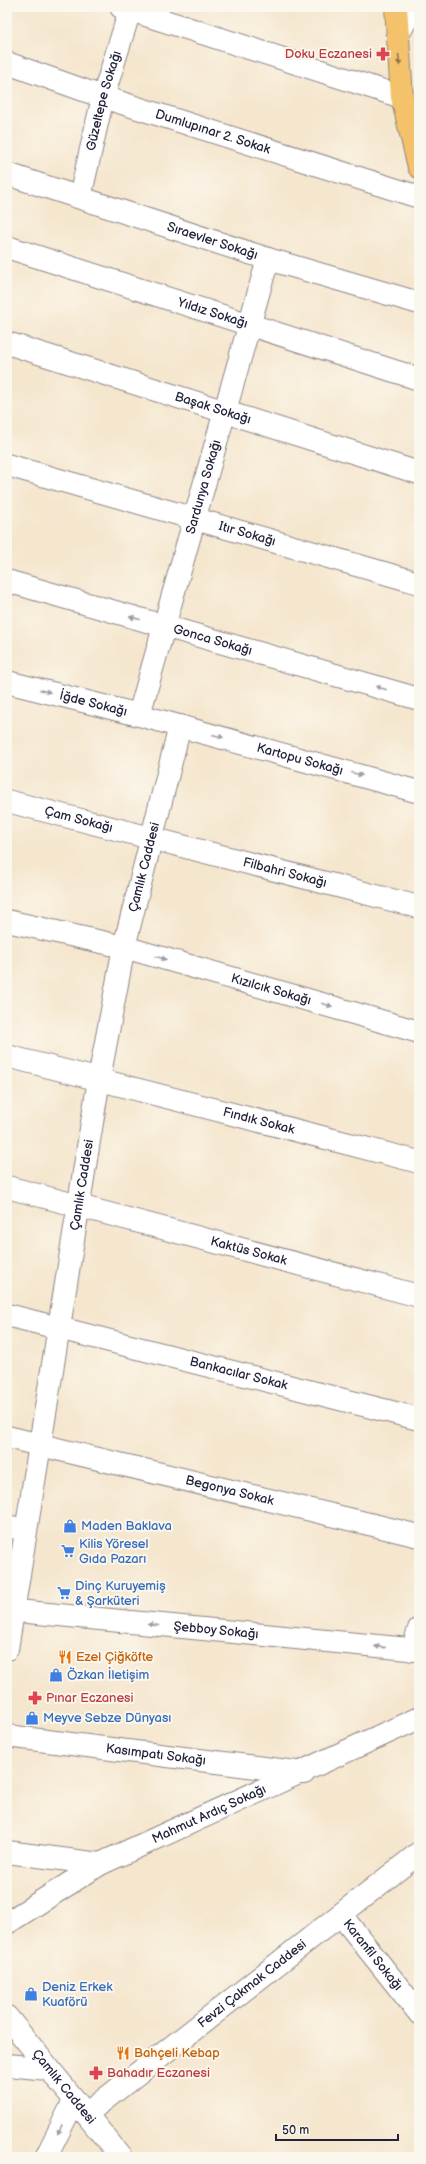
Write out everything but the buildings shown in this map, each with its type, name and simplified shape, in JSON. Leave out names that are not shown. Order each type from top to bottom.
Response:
[{"type":"main road","points":[[396,7],[402,97],[419,167]]},
{"type":"street","points":[[397,36],[414,7]]},
{"type":"street","points":[[127,8],[402,97]]},
{"type":"street","name":"Güzeltepe Sokağı","points":[[80,197],[103,97],[127,8]]},
{"type":"street","name":"Dumlupınar 2. Sokak","points":[[7,63],[103,97],[419,197]]},
{"type":"street","name":"Sıraevler Sokağı","points":[[7,174],[268,259],[419,303]]},
{"type":"street","name":"Yıldız Sokağı","points":[[7,247],[419,379]]},
{"type":"street","name":"Sardunya Sokağı","points":[[139,715],[268,259]]},
{"type":"street","name":"Başak Sokağı","points":[[7,343],[419,473]]},
{"type":"street","name":"Itır Sokağı","points":[[7,465],[419,583]]},
{"type":"street","name":"Gonca Sokağı","points":[[7,581],[419,699]]},
{"type":"street","name":"İğde Sokağı","points":[[7,682],[180,726]]},
{"type":"street","name":"Kartopu Sokağı","points":[[180,726],[419,792]]},
{"type":"street","name":"Çamlık Caddesi","points":[[7,1649],[16,1528],[40,1446],[99,1080],[124,947],[180,726]]},
{"type":"street","name":"Çam Sokağı","points":[[7,801],[151,837]]},
{"type":"street","name":"Filbahri Sokağı","points":[[151,837],[419,907]]},
{"type":"street","name":"Kızılcık Sokağı","points":[[7,921],[124,947],[419,1032]]},
{"type":"street","name":"Fındık Sokak","points":[[7,1056],[419,1162]]},
{"type":"street","name":"Kaktüs Sokak","points":[[7,1187],[419,1296]]},
{"type":"street","name":"Bankacılar Sokak","points":[[7,1315],[419,1419]]},
{"type":"street","name":"Begonya Sokak","points":[[7,1438],[419,1536]]},
{"type":"street","name":"Şebboy Sokağı","points":[[10,1611],[415,1650]]},
{"type":"street","points":[[415,1650],[419,1630]]},
{"type":"street","name":"Mahmut Ardıç Sokağı","points":[[7,1923],[100,1864],[304,1773],[419,1718]]},
{"type":"street","name":"Kasımpatı Sokağı","points":[[7,1736],[304,1773]]},
{"type":"street","points":[[7,1852],[100,1864]]},
{"type":"street","name":"Fevzi Çakmak Caddesi","points":[[80,2107],[341,1915],[419,1853]]},
{"type":"street","name":"Karanfil Sokağı","points":[[341,1915],[419,2013]]},
{"type":"street","name":"Çamlık Caddesi","points":[[7,2016],[48,2069],[121,2157]]},
{"type":"street","points":[[7,2065],[48,2069]]},
{"type":"street","points":[[46,2157],[80,2107]]},
{"type":"place","name":"Doku Eczanesi","points":[[383,54]]},
{"type":"place","name":"Maden Baklava","points":[[70,1526]]},
{"type":"place","name":"Kilis Yöresel Gıda Pazarı","points":[[68,1551]]},
{"type":"place","name":"Dinç Kuruyemiş & Şarküteri","points":[[64,1593]]},
{"type":"place","name":"Ezel Çiğköfte","points":[[65,1657]]},
{"type":"place","name":"Özkan İletişim","points":[[56,1675]]},
{"type":"place","name":"Pınar Eczanesi","points":[[35,1698]]},
{"type":"place","name":"Meyve Sebze Dünyası","points":[[32,1718]]},
{"type":"place","name":"Deniz Erkek Kuaförü","points":[[31,1994]]},
{"type":"place","name":"Bahçeli Kebap","points":[[123,2053]]},
{"type":"place","name":"Bahadır Eczanesi","points":[[96,2073]]}]
